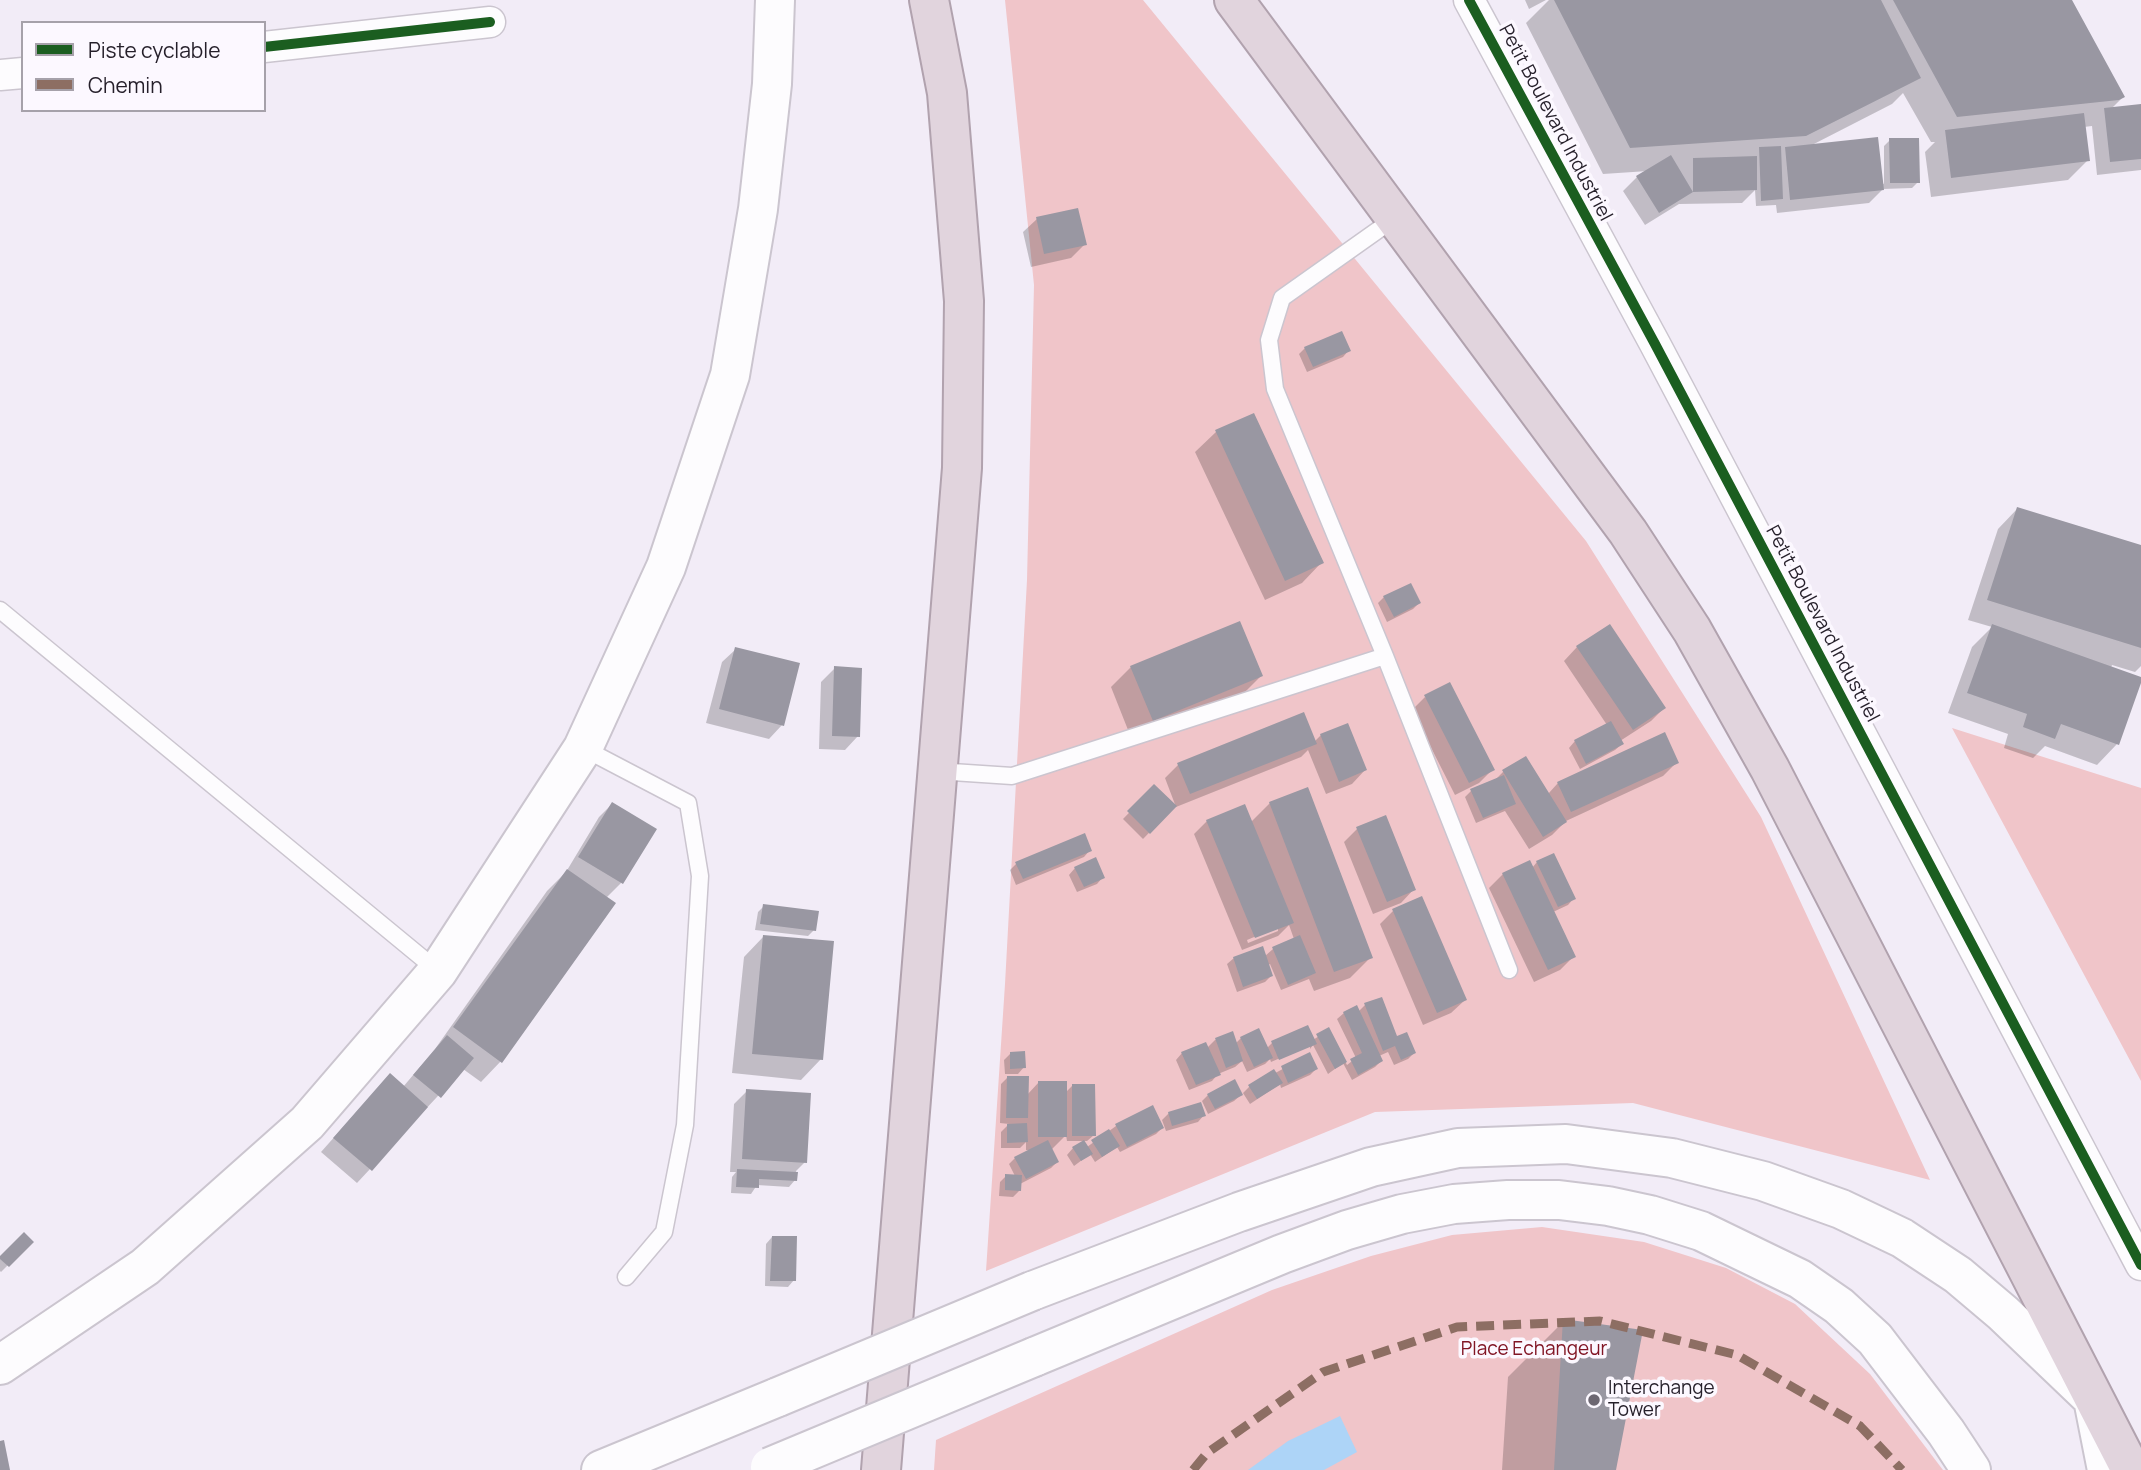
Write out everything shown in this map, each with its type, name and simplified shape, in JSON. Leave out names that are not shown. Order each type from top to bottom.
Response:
[{"type":"highway","points":[[881,1470],[962,468],[964,301],[947,93],[929,0]]},
{"type":"highway","points":[[1234,0],[1628,532],[1692,630],[1770,769],[2131,1470]]},
{"type":"main road","points":[[0,1366],[145,1267],[307,1123],[438,971],[583,748],[666,567],[730,375],[758,209],[772,84],[775,0]]},
{"type":"main road","points":[[601,1470],[1032,1291],[1239,1212],[1371,1167],[1458,1148],[1566,1144],[1672,1158],[1763,1181],[1841,1209],[1902,1238],[1958,1275],[2003,1313],[2093,1399],[2107,1470]]},
{"type":"main road","points":[[767,1469],[1282,1254],[1347,1230],[1402,1214],[1454,1204],[1559,1200],[1650,1215],[1713,1237],[1800,1279],[1839,1306],[1875,1339],[1946,1432],[1971,1470]]},
{"type":"street","name":"Petit Boulevard Industriel","points":[[1469,0],[1655,344],[2141,1265]]},
{"type":"street","points":[[266,47],[491,22]]},
{"type":"street","points":[[0,75],[21,73]]},
{"type":"lane","points":[[1395,218],[1282,298],[1269,340],[1275,388],[1509,970]]},
{"type":"lane","points":[[0,610],[438,971]]},
{"type":"lane","points":[[937,771],[1012,776],[1385,656]]},
{"type":"lane","points":[[583,748],[688,803],[700,876],[685,1125],[664,1232],[626,1277]]},
{"type":"green space","points":[[1005,0],[1143,0],[1586,541],[1761,817],[1930,1180],[1633,1103],[1375,1112],[986,1271],[1027,580],[1034,285]]},
{"type":"green space","points":[[1952,728],[2141,788],[2141,1081]]},
{"type":"green space","name":"Place Echangeur","points":[[1542,1227],[1644,1242],[1726,1268],[1795,1304],[1870,1374],[1943,1470],[934,1470],[936,1440],[1272,1290],[1371,1256],[1452,1235]]},
{"type":"water","points":[[1340,1416],[1357,1452],[1324,1470],[1248,1470],[1288,1441]]},
{"type":"building","points":[[1554,0],[1881,0],[1921,78],[1806,136],[1630,148]]},
{"type":"building","points":[[1893,0],[2072,0],[2125,97],[2119,100],[1957,117]]},
{"type":"building","points":[[2141,104],[2141,159],[2110,162],[2104,108]]},
{"type":"building","points":[[2084,113],[2090,161],[1951,178],[1945,130]]},
{"type":"building","points":[[1878,137],[1884,190],[1790,200],[1785,147]]},
{"type":"building","points":[[1889,138],[1919,138],[1920,183],[1890,183]]},
{"type":"building","points":[[1781,146],[1783,199],[1761,201],[1759,147]]},
{"type":"building","points":[[1671,155],[1693,192],[1659,213],[1636,176]]},
{"type":"building","points":[[1757,156],[1757,190],[1693,192],[1693,158]]},
{"type":"building","points":[[1078,208],[1087,245],[1044,254],[1036,217]]},
{"type":"building","points":[[1342,331],[1351,351],[1313,367],[1304,347]]},
{"type":"building","points":[[1254,413],[1324,563],[1285,581],[1215,430]]},
{"type":"building","points":[[2017,507],[2141,545],[2141,648],[1987,600]]},
{"type":"building","points":[[1411,583],[1421,603],[1394,617],[1383,596]]},
{"type":"building","points":[[1240,621],[1263,676],[1153,721],[1130,666]]},
{"type":"building","points":[[1610,624],[1666,708],[1633,730],[1576,646]]},
{"type":"building","points":[[1992,624],[2141,677],[2119,745],[2061,724],[2055,739],[2023,727],[2027,714],[1967,693]]},
{"type":"building","points":[[735,647],[800,663],[784,726],[719,709]]},
{"type":"building","points":[[834,666],[862,668],[860,737],[832,736]]},
{"type":"building","points":[[1450,682],[1495,770],[1469,783],[1424,695]]},
{"type":"building","points":[[1304,712],[1317,744],[1190,794],[1177,763]]},
{"type":"building","points":[[1611,721],[1624,744],[1586,764],[1574,740]]},
{"type":"building","points":[[1348,723],[1367,770],[1339,782],[1320,734]]},
{"type":"building","points":[[1665,732],[1679,763],[1571,812],[1557,782]]},
{"type":"building","points":[[1526,756],[1567,822],[1543,837],[1502,770]]},
{"type":"building","points":[[1504,775],[1516,804],[1483,818],[1470,789]]},
{"type":"building","points":[[1154,784],[1177,806],[1150,834],[1127,811]]},
{"type":"building","points":[[1308,787],[1373,958],[1334,972],[1269,802]]},
{"type":"building","points":[[612,802],[657,829],[623,884],[578,857]]},
{"type":"building","points":[[1245,804],[1294,923],[1255,938],[1206,820]]},
{"type":"building","points":[[1386,815],[1416,890],[1387,902],[1356,827]]},
{"type":"building","points":[[1085,833],[1092,851],[1023,879],[1015,862]]},
{"type":"building","points":[[1554,853],[1576,899],[1558,907],[1536,861]]},
{"type":"building","points":[[1096,857],[1105,878],[1084,887],[1074,867]]},
{"type":"building","points":[[1530,860],[1576,957],[1548,970],[1502,873]]},
{"type":"building","points":[[567,869],[616,903],[502,1063],[453,1027]]},
{"type":"building","points":[[1422,896],[1467,1000],[1437,1013],[1392,909]]},
{"type":"building","points":[[763,904],[819,911],[816,931],[760,924]]},
{"type":"building","points":[[763,935],[834,941],[823,1060],[752,1054]]},
{"type":"building","points":[[1300,935],[1316,973],[1288,985],[1272,947]]},
{"type":"building","points":[[1263,946],[1273,976],[1243,987],[1233,957]]},
{"type":"building","points":[[1382,997],[1397,1036],[1407,1032],[1416,1053],[1401,1060],[1395,1046],[1383,1051],[1364,1003]]},
{"type":"building","points":[[1357,1005],[1383,1061],[1358,1075],[1350,1059],[1362,1053],[1343,1012]]},
{"type":"building","points":[[1308,1025],[1317,1044],[1279,1060],[1271,1041]]},
{"type":"building","points":[[1329,1027],[1347,1062],[1335,1069],[1316,1034]]},
{"type":"building","points":[[1259,1028],[1273,1058],[1254,1067],[1240,1037]]},
{"type":"building","points":[[1233,1031],[1243,1061],[1226,1068],[1215,1038]]},
{"type":"building","points":[[447,1035],[474,1058],[441,1098],[413,1075]]},
{"type":"building","points":[[1206,1042],[1221,1075],[1196,1085],[1181,1052]]},
{"type":"building","points":[[1025,1051],[1026,1068],[1010,1069],[1010,1052]]},
{"type":"building","points":[[1310,1052],[1318,1069],[1288,1083],[1281,1066]]},
{"type":"building","points":[[1274,1069],[1283,1083],[1257,1099],[1248,1085]]},
{"type":"building","points":[[390,1073],[428,1107],[372,1171],[333,1138]]},
{"type":"building","points":[[1007,1076],[1029,1076],[1028,1118],[1006,1118]]},
{"type":"building","points":[[1235,1079],[1243,1095],[1215,1109],[1207,1094]]},
{"type":"building","points":[[1038,1081],[1067,1081],[1067,1137],[1038,1137]]},
{"type":"building","points":[[1072,1084],[1095,1084],[1096,1136],[1072,1136]]},
{"type":"building","points":[[746,1089],[811,1093],[807,1163],[742,1159]]},
{"type":"building","points":[[1201,1102],[1206,1116],[1172,1126],[1168,1112]]},
{"type":"building","points":[[1153,1105],[1164,1128],[1127,1147],[1115,1124]]},
{"type":"building","points":[[1027,1123],[1028,1142],[1007,1143],[1007,1124]]},
{"type":"building","points":[[1109,1129],[1120,1146],[1102,1157],[1091,1140]]},
{"type":"building","points":[[1048,1140],[1059,1162],[1026,1179],[1014,1157]]},
{"type":"building","points":[[1084,1140],[1093,1154],[1081,1161],[1072,1147]]},
{"type":"building","points":[[737,1169],[798,1172],[797,1181],[759,1179],[759,1188],[736,1187]]},
{"type":"building","points":[[1005,1174],[1022,1175],[1021,1191],[1005,1190]]},
{"type":"building","points":[[24,1232],[34,1242],[9,1267],[0,1256]]},
{"type":"building","points":[[772,1236],[797,1236],[796,1281],[770,1281]]},
{"type":"building","name":"Interchange Tower","points":[[1563,1319],[1643,1330],[1616,1470],[1554,1470]]},
{"type":"building","points":[[4,1440],[10,1470],[0,1470],[0,1441]]},
{"type":"marked path","points":[[1193,1470],[1207,1453],[1323,1372],[1457,1327],[1600,1321],[1737,1355],[1860,1426],[1902,1470]]},
{"type":"cycle path","points":[[1469,0],[1655,344],[2141,1265]]},
{"type":"cycle path","points":[[266,47],[490,22]]},
{"type":"place","name":"Interchange Tower","points":[[1594,1400]]}]
